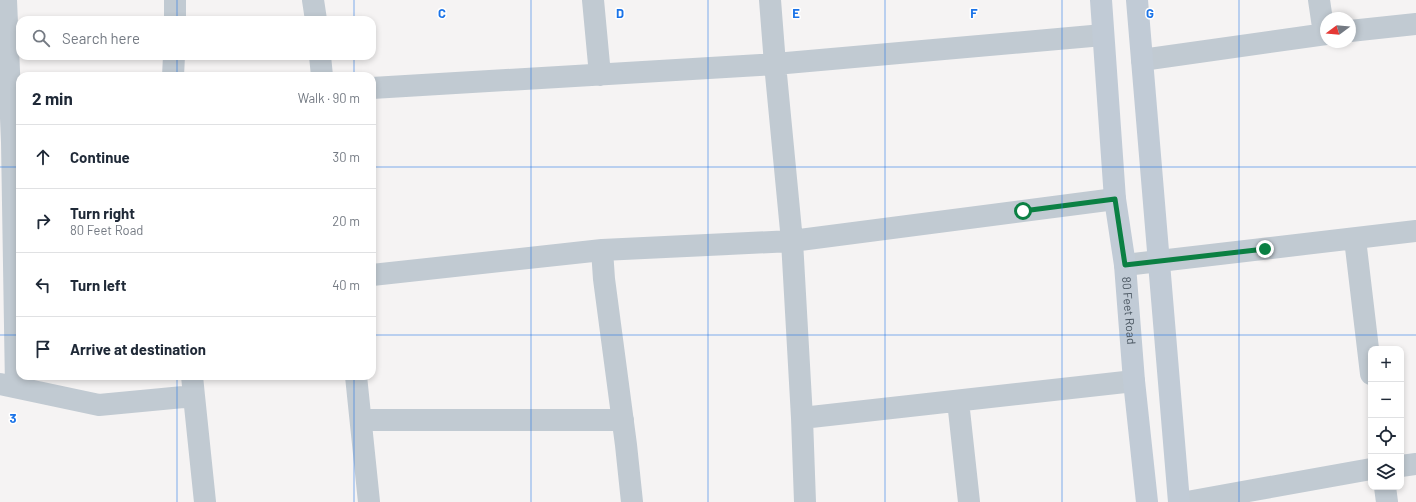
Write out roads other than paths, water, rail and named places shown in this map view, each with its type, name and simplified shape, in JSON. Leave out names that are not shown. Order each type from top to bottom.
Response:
[{"type":"main road","name":"80 Feet Road","points":[[1101,0],[1115,199],[1125,265],[1134,381],[1147,502]]},
{"type":"main road","points":[[1137,0],[1179,502]]},
{"type":"street","points":[[6,0],[15,106],[16,180]]},
{"type":"street","points":[[175,0],[175,16]]},
{"type":"street","points":[[313,0],[315,16]]},
{"type":"street","points":[[593,0],[600,75]]},
{"type":"street","points":[[770,0],[792,241],[805,502]]},
{"type":"street","points":[[1319,0],[1321,12]]},
{"type":"street","points":[[1356,30],[1416,24]]},
{"type":"street","points":[[376,88],[775,64],[1103,35]]},
{"type":"street","points":[[1142,60],[1320,35]]},
{"type":"street","points":[[173,72],[174,60]]},
{"type":"street","points":[[320,60],[322,72]]},
{"type":"street","points":[[376,275],[602,250],[792,241],[1115,199]]},
{"type":"street","points":[[1125,265],[1416,231]]},
{"type":"street","points":[[1355,239],[1368,349]]},
{"type":"street","points":[[602,250],[604,279],[623,420],[632,502]]},
{"type":"street","points":[[16,270],[8,386],[99,405],[193,386],[205,502]]},
{"type":"street","points":[[356,380],[369,502]]},
{"type":"street","points":[[802,418],[1134,381]]},
{"type":"street","points":[[958,401],[969,502]]},
{"type":"street","points":[[361,420],[623,420]]},
{"type":"street","points":[[1404,466],[1416,464]]},
{"type":"street","points":[[1187,502],[1368,470]]},
{"type":"street","points":[[1385,490],[1387,502]]}]
